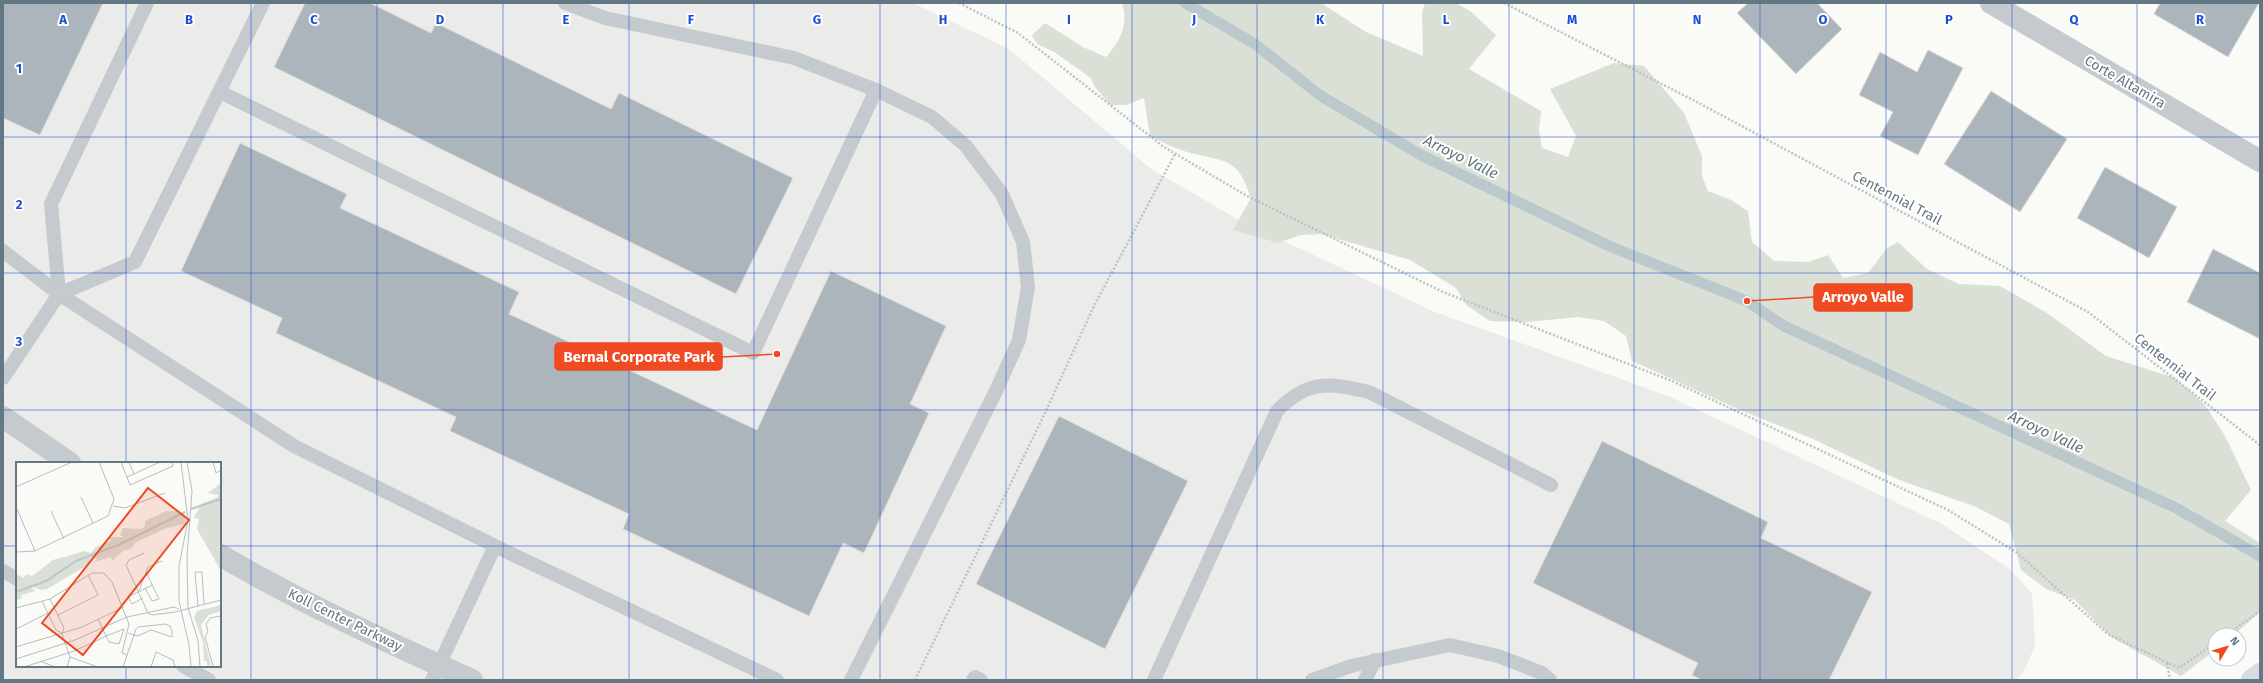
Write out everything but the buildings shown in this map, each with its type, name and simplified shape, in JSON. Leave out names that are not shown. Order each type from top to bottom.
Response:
[{"type":"street","name":"Corte Altamira","points":[[1991,3],[2260,161]]},
{"type":"street","points":[[3,417],[69,462]]},
{"type":"street","name":"Koll Center Parkway","points":[[221,556],[435,673],[472,680]]},
{"type":"lane","points":[[59,294],[51,204],[147,3]]},
{"type":"lane","points":[[3,378],[59,294],[135,262],[263,3]]},
{"type":"lane","points":[[565,3],[606,18],[794,58],[876,90],[932,117],[966,146],[1002,194],[1023,242],[1028,287],[1019,340],[851,680]]},
{"type":"lane","points":[[220,92],[752,353],[876,90]]},
{"type":"lane","points":[[3,251],[59,294],[294,446],[495,546],[777,680]]},
{"type":"lane","points":[[1154,680],[1277,411],[1291,396],[1316,386],[1338,385],[1369,392],[1551,484]]},
{"type":"lane","points":[[435,673],[495,546]]},
{"type":"lane","points":[[3,572],[16,578]]},
{"type":"lane","points":[[1312,680],[1375,660],[1450,645],[1498,656],[1542,673],[1550,680]]},
{"type":"lane","points":[[1364,680],[1375,660]]},
{"type":"lane","points":[[185,667],[209,680]]},
{"type":"lane","points":[[973,680],[975,677],[981,680]]},
{"type":"path","points":[[959,3],[1018,33],[1164,147],[1247,196],[1443,292],[1672,381],[1948,510],[2016,552],[2108,634],[2179,668],[2207,648]]},
{"type":"path","name":"Centennial Trail","points":[[1504,3],[1695,101],[2088,312],[2260,445]]},
{"type":"path","points":[[915,680],[1045,413],[1094,306],[1176,154]]},
{"type":"path","points":[[2237,627],[2260,611]]},
{"type":"path","points":[[2167,662],[2170,680]]},
{"type":"shaded area","points":[[3,3],[913,3],[1009,49],[1150,168],[1237,219],[1435,312],[1668,396],[1940,523],[2007,567],[2032,593],[2035,646],[2023,673],[2015,680],[3,680]]},
{"type":"shaded area","points":[[1122,3],[1321,3],[1366,32],[1423,56],[1422,12],[1425,3],[1456,3],[1470,11],[1496,35],[1469,69],[1541,111],[1539,129],[1542,148],[1568,157],[1576,136],[1550,89],[1614,63],[1644,66],[1684,113],[1702,156],[1702,176],[1708,191],[1731,200],[1748,211],[1752,242],[1774,261],[1808,262],[1828,255],[1843,278],[1868,273],[1887,248],[1898,242],[1927,269],[1959,284],[2000,286],[2047,313],[2106,356],[2175,378],[2205,405],[2225,436],[2251,490],[2225,521],[2260,543],[2260,612],[2243,627],[2207,627],[2207,656],[2181,676],[2111,637],[2075,600],[2046,589],[2021,570],[2009,524],[1974,506],[1899,480],[1813,439],[1740,410],[1632,361],[1626,336],[1604,321],[1578,317],[1529,322],[1490,321],[1466,305],[1456,288],[1410,260],[1321,234],[1301,235],[1278,243],[1233,230],[1251,198],[1241,174],[1235,168],[1220,160],[1177,149],[1150,136],[1144,98],[1126,105],[1110,105],[1095,87],[1091,78],[1054,52],[1037,44],[1032,35],[1045,23],[1083,47],[1106,57],[1119,39],[1122,32],[1124,26],[1124,11]]},
{"type":"waterway","name":"Arroyo Valle","points":[[1185,3],[1255,44],[1321,96],[1421,155],[1609,246],[1747,301],[1784,326],[2176,508],[2260,556]]},
{"type":"place","name":"Arroyo Valle","points":[[1747,301]]},
{"type":"place","name":"Bernal Corporate Park","points":[[777,354]]}]
